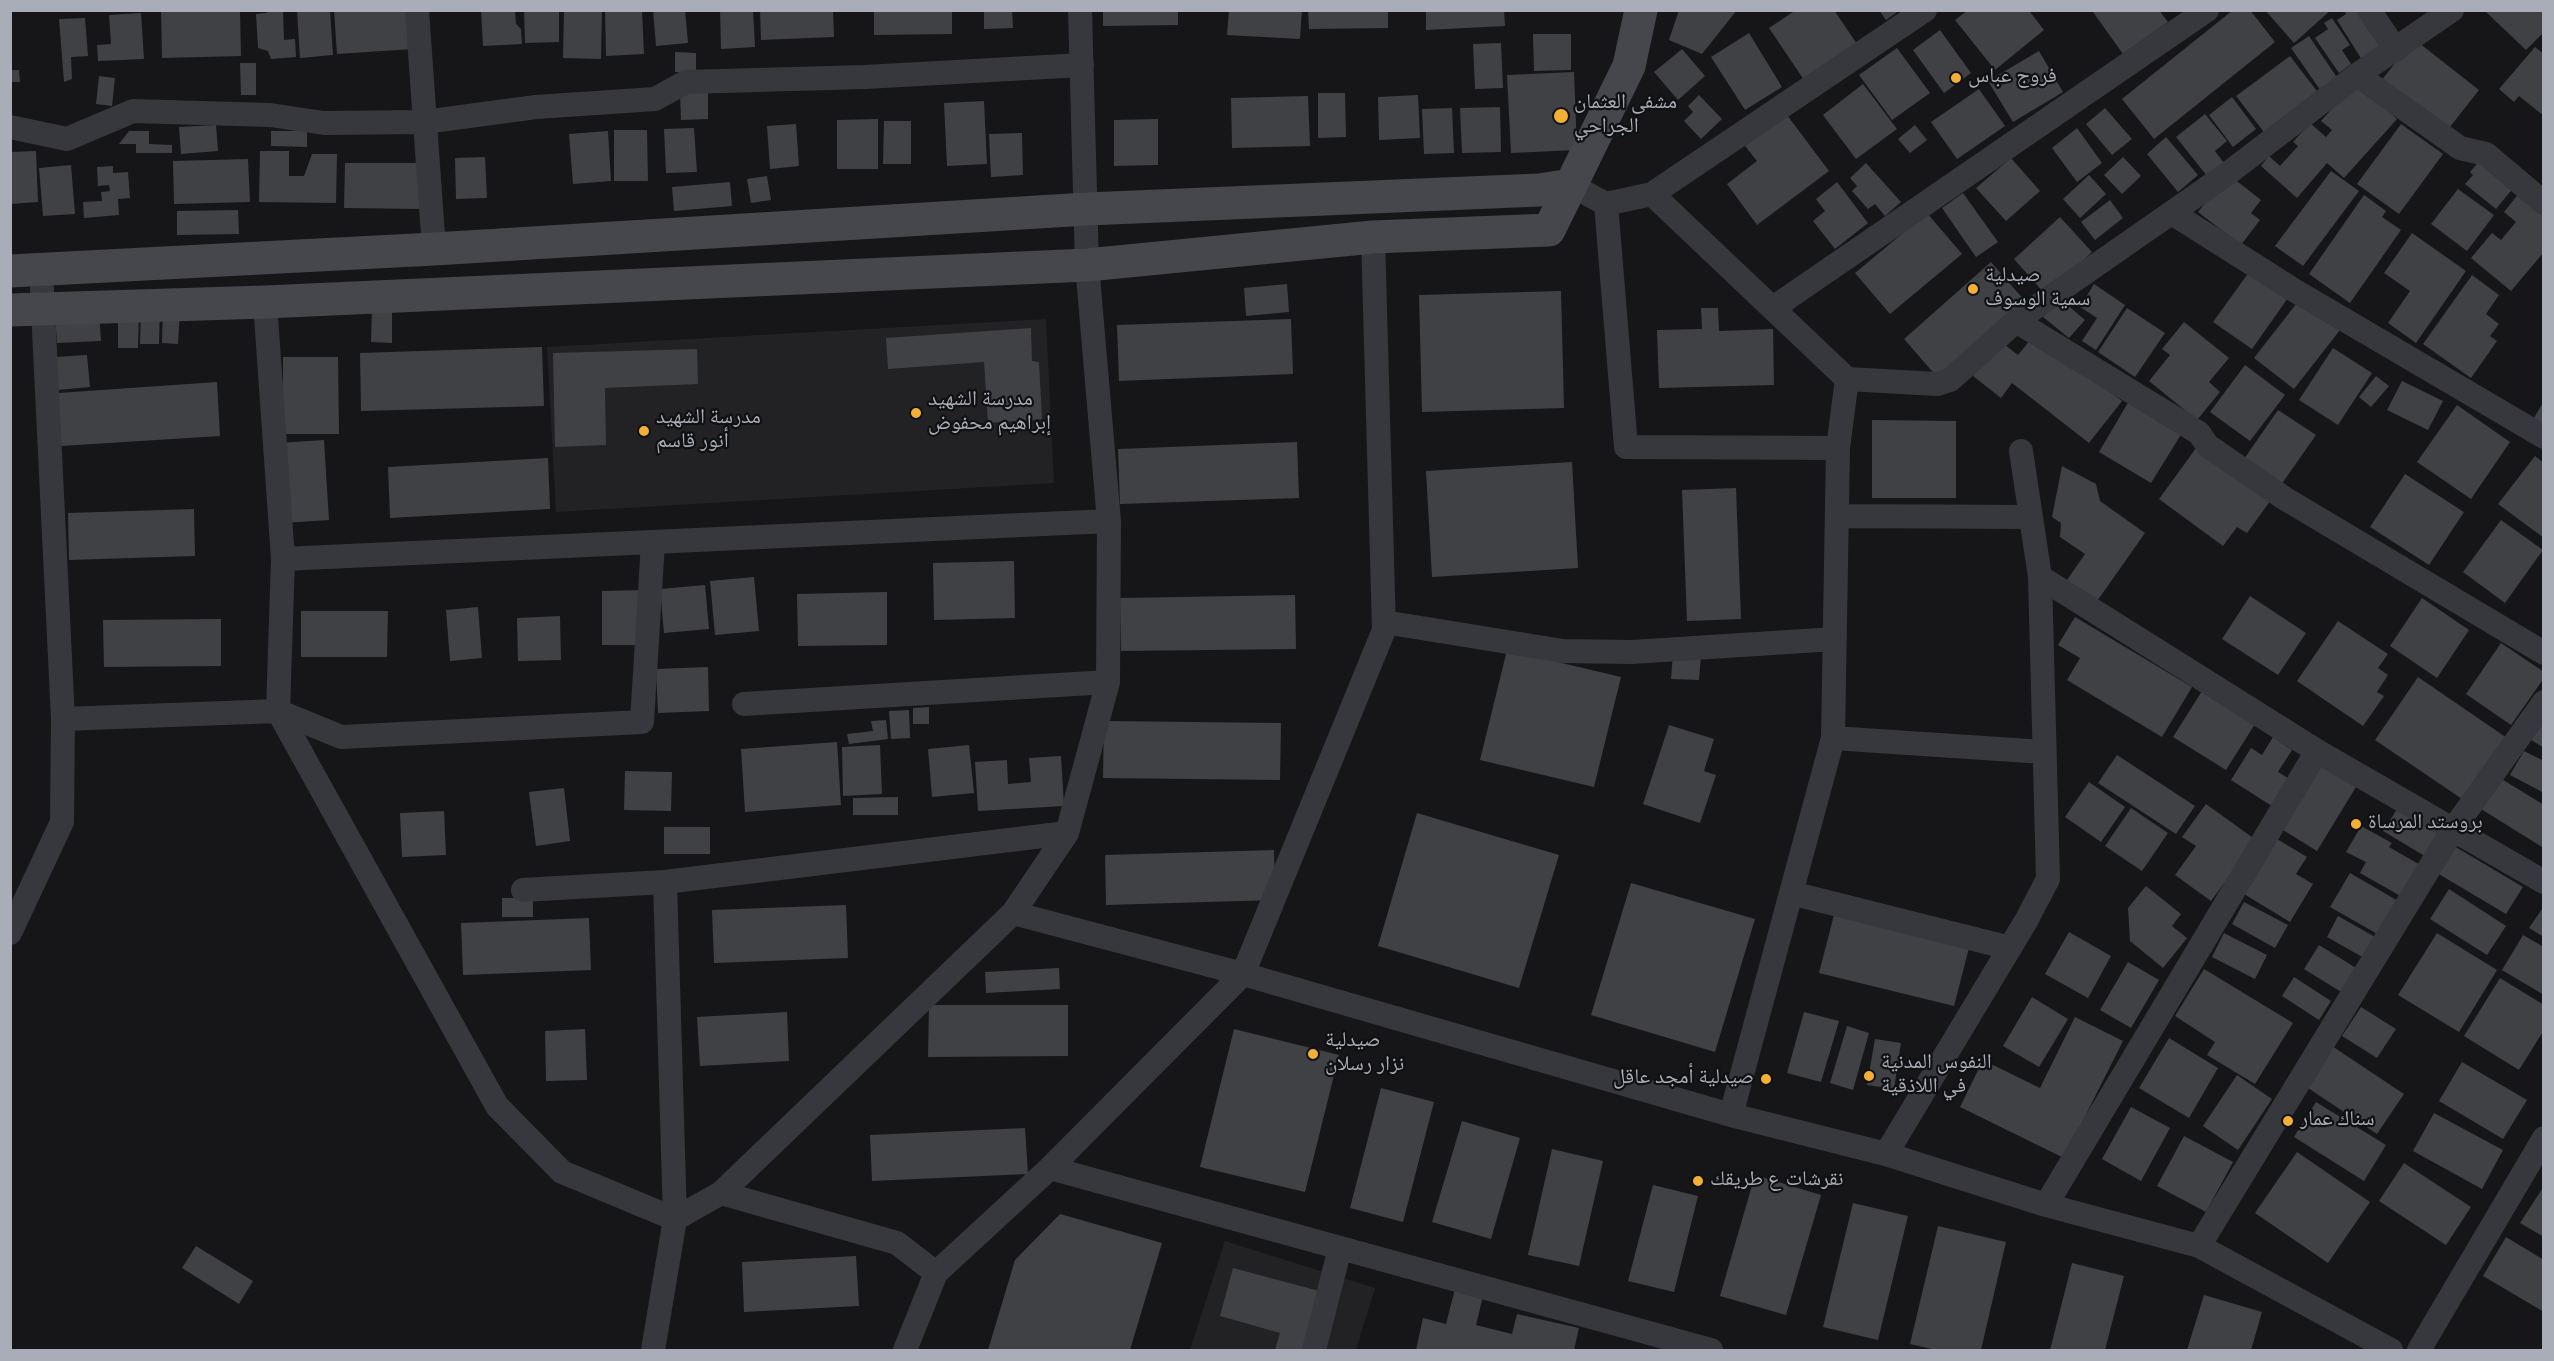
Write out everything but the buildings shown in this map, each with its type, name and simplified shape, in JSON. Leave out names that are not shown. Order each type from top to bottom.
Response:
[{"type":"street","points":[[417,10],[434,249]]},
{"type":"street","points":[[675,1219],[721,1192],[1013,913],[1067,833],[1108,682],[1109,521],[1088,265],[1080,10]]},
{"type":"street","points":[[26,309],[265,302],[1088,265],[1373,237],[1549,230],[1629,66],[1641,10]]},
{"type":"street","points":[[10,933],[62,822],[63,719],[26,309],[26,270],[434,249],[1087,209],[1539,190],[1571,185],[1606,204],[1652,194],[1926,10]]},
{"type":"street","points":[[1773,308],[2207,10]]},
{"type":"street","points":[[2369,10],[2396,51]]},
{"type":"street","points":[[1652,194],[1847,380],[1936,384],[1950,380],[2016,321],[2172,213],[2357,75],[2396,51],[2452,10]]},
{"type":"street","points":[[10,127],[67,139],[133,111],[270,115],[324,123],[424,122],[536,106],[655,99],[686,82],[865,77],[1082,65]]},
{"type":"street","points":[[2357,75],[2460,148],[2486,154],[2544,203]]},
{"type":"street","points":[[1606,204],[1626,447],[1838,448]]},
{"type":"street","points":[[2172,213],[2292,289],[2544,437]]},
{"type":"street","points":[[905,1350],[936,1273],[1050,1168],[1243,974],[1384,630],[1373,237]]},
{"type":"street","points":[[265,302],[283,559],[278,711],[497,1106],[562,1172],[675,1219]]},
{"type":"street","points":[[2016,321],[2199,433],[2208,446],[2284,498],[2544,653]]},
{"type":"street","points":[[1731,1114],[1833,738],[1838,448],[1847,380]]},
{"type":"street","points":[[1886,1154],[2010,948],[2048,879],[2040,577],[2021,451]]},
{"type":"street","points":[[1837,516],[2031,517]]},
{"type":"street","points":[[283,559],[1109,521]]},
{"type":"street","points":[[63,719],[278,711],[341,736],[642,722],[653,542]]},
{"type":"street","points":[[2040,577],[2317,751],[2452,831],[2544,882]]},
{"type":"street","points":[[1384,622],[1563,651],[1632,652],[1835,639]]},
{"type":"street","points":[[744,704],[1108,682]]},
{"type":"street","points":[[2199,1246],[2452,831],[2544,702]]},
{"type":"street","points":[[1833,738],[2044,752]]},
{"type":"street","points":[[2046,1205],[2317,751]]},
{"type":"street","points":[[523,890],[665,882],[1067,833]]},
{"type":"street","points":[[653,1350],[675,1219],[665,882]]},
{"type":"street","points":[[1791,893],[2010,948]]},
{"type":"street","points":[[1013,913],[1243,974],[1731,1114],[1886,1154],[2046,1205],[2199,1246],[2377,1347]]},
{"type":"street","points":[[2419,1350],[2544,1138]]},
{"type":"street","points":[[1050,1168],[1711,1350]]},
{"type":"street","points":[[721,1192],[897,1243],[936,1273]]},
{"type":"street","points":[[1314,1350],[1340,1248]]},
{"type":"shaded area","points":[[1046,319],[1054,483],[556,512],[547,347]]},
{"type":"shaded area","points":[[1225,1241],[1375,1288],[1356,1350],[1190,1350]]},
{"type":"place","name":"فروج عباس","points":[[1956,78]]},
{"type":"place","name":"مشفى العثمان الجراحي","points":[[1561,116]]},
{"type":"place","name":"صيدلية سمية الوسوف","points":[[1973,289]]},
{"type":"place","name":"مدرسة الشهيد إبراهيم محفوض","points":[[916,413]]},
{"type":"place","name":"مدرسة الشهيد أنور قاسم","points":[[644,431]]},
{"type":"place","name":"بروستد المرساة","points":[[2356,824]]},
{"type":"place","name":"صيدلية نزار رسلان","points":[[1313,1054]]},
{"type":"place","name":"النفوس المدنية في اللاذقية","points":[[1869,1076]]},
{"type":"place","name":"صيدلية أمجد عاقل","points":[[1766,1079]]},
{"type":"place","name":"سناك عمار","points":[[2288,1121]]},
{"type":"place","name":"نقرشات ع طريقك","points":[[1698,1181]]}]
